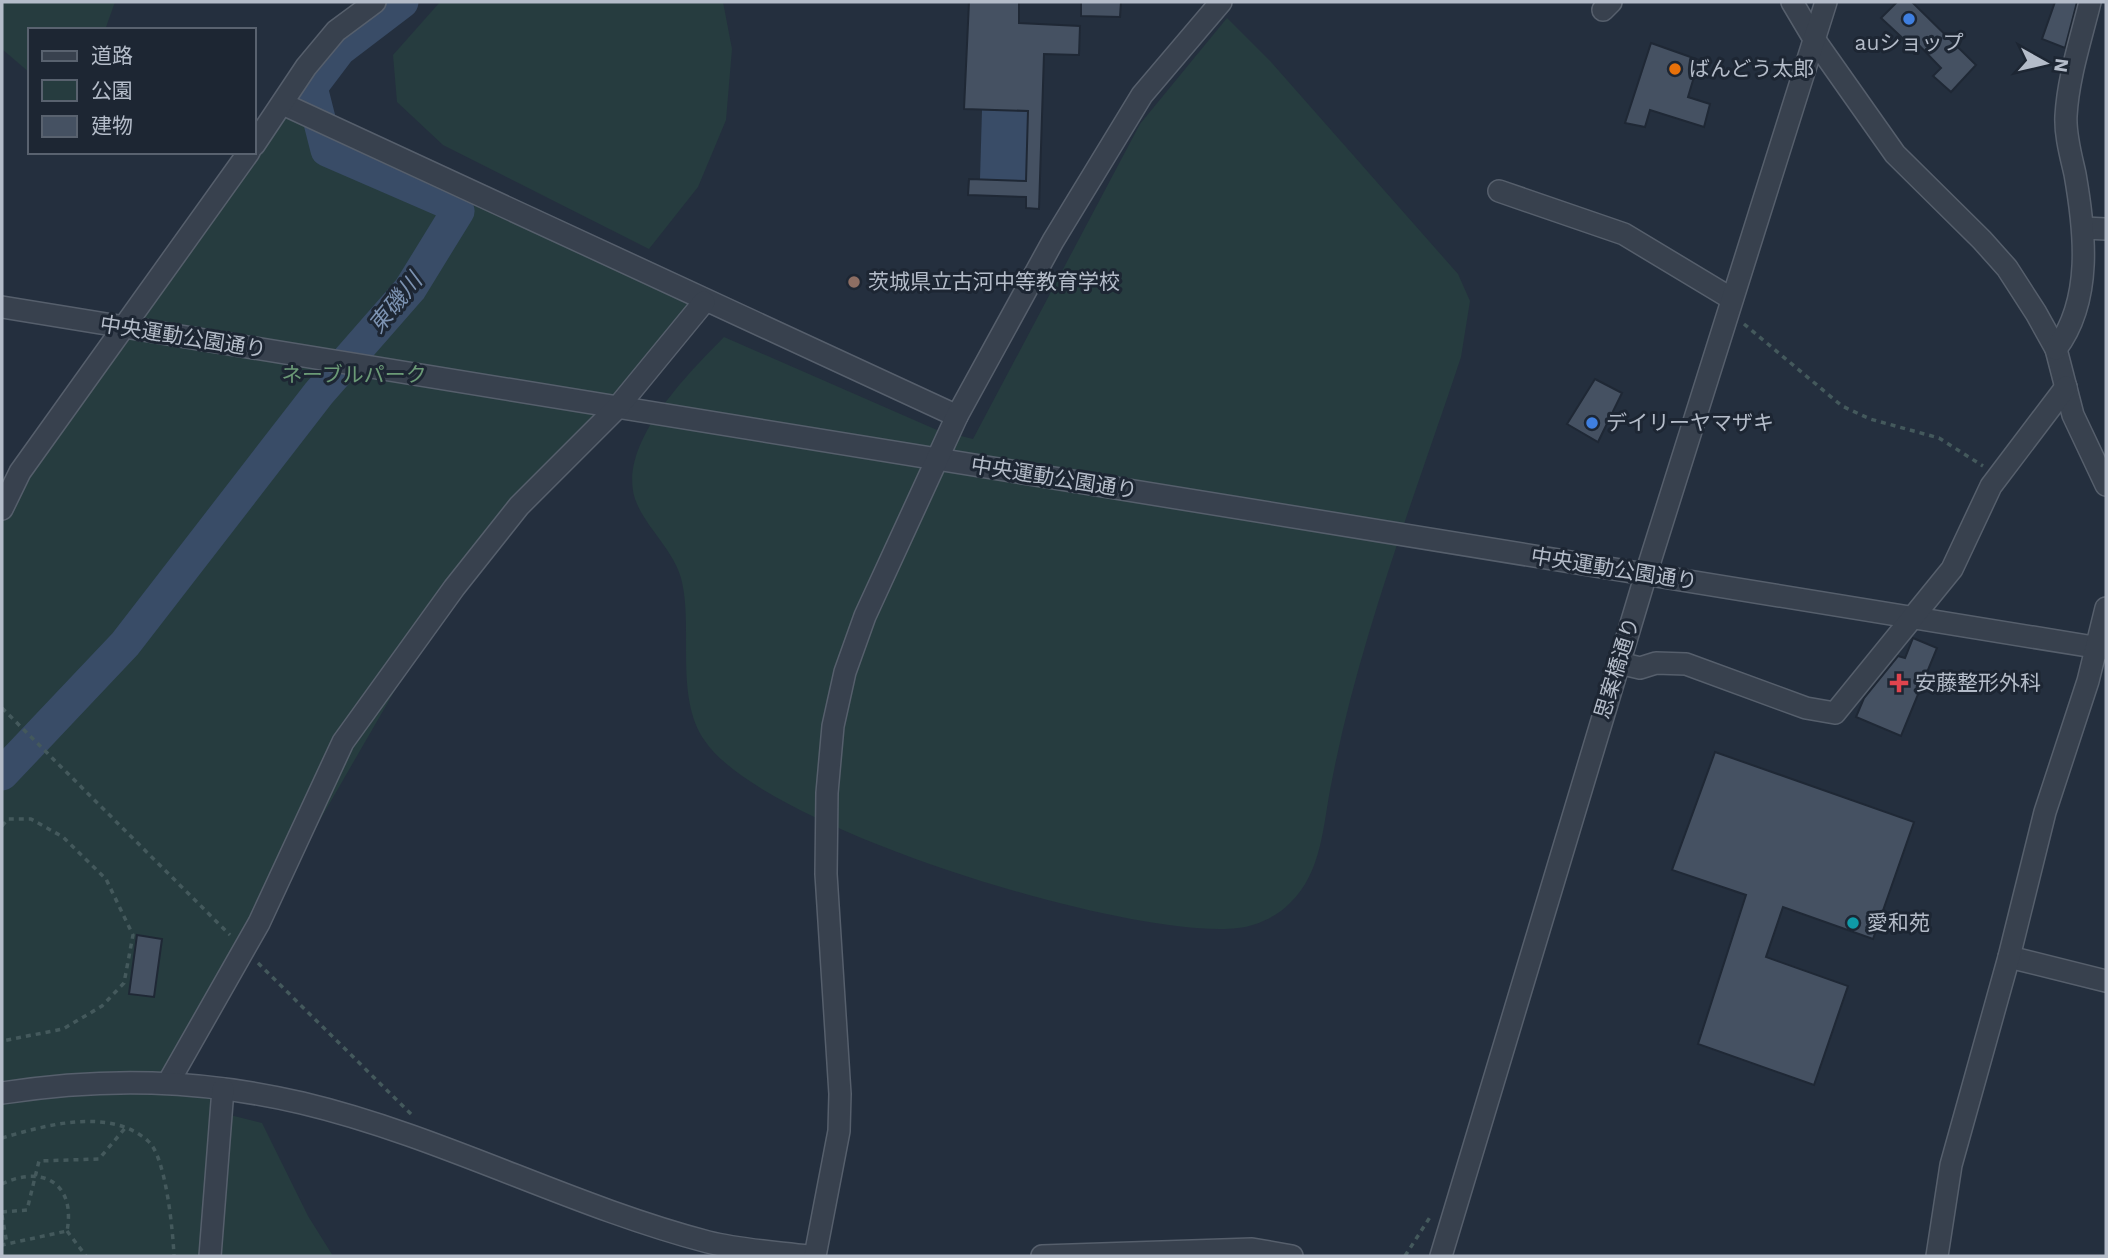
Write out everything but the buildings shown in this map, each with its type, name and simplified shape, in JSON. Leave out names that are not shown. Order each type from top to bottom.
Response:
[{"type":"street","points":[[256,142],[336,31],[375,2]]},
{"type":"street","points":[[815,1256],[833,1169],[841,1094],[826,874],[827,793],[833,726],[845,672],[866,616],[957,416],[1053,242],[1142,95],[1221,2]]},
{"type":"street","points":[[1792,2],[1814,39],[1895,154],[2007,268],[2056,349],[2073,415],[2106,485]]},
{"type":"street","name":"思案橋通り","points":[[1441,1256],[1646,574],[1826,2]]},
{"type":"street","points":[[2056,349],[2068,332],[2075,313],[2082,277],[2084,228],[2066,117],[2073,72],[2090,2]]},
{"type":"street","points":[[283,104],[704,302],[957,416]]},
{"type":"street","points":[[2,509],[20,472],[248,154]]},
{"type":"street","points":[[1499,191],[1623,234],[1731,305]]},
{"type":"street","points":[[2084,228],[2106,229]]},
{"type":"street","points":[[167,1083],[284,875],[342,742],[454,588],[519,506],[617,408],[704,302]]},
{"type":"street","name":"中央運動公園通り","points":[[2,307],[2101,649]]},
{"type":"street","points":[[1619,663],[1640,667],[1656,663],[1686,664],[1806,708],[1835,713],[1952,569],[1998,476],[2066,387]]},
{"type":"street","points":[[1937,1256],[1951,1165],[2009,957],[2045,812],[2101,649],[2106,608]]},
{"type":"street","points":[[2009,957],[2106,981]]},
{"type":"street","points":[[2,1093],[102,1081],[167,1083],[223,1089],[303,1104],[446,1149],[666,1230],[711,1242],[808,1256]]},
{"type":"street","points":[[210,1256],[223,1089]]},
{"type":"street","points":[[1042,1256],[1225,1249],[1283,1252],[1292,1256]]},
{"type":"path","points":[[1731,305],[1842,407],[1870,419],[1939,438],[1998,476]]},
{"type":"path","points":[[2,708],[417,1120]]},
{"type":"path","points":[[2,826],[8,819],[31,819],[63,837],[106,879],[133,935],[124,983],[102,1006],[63,1028],[2,1041]]},
{"type":"path","points":[[2,1138],[42,1126],[100,1122],[126,1127],[150,1142],[161,1167],[173,1234],[174,1256]]},
{"type":"path","points":[[67,1231],[4,1244],[2,1214],[27,1210],[39,1161],[99,1159],[126,1127]]},
{"type":"path","points":[[2,1184],[21,1175],[36,1175],[53,1183],[66,1197],[70,1217],[67,1231],[86,1256]]},
{"type":"path","points":[[1405,1256],[1432,1213],[1456,1203]]},
{"type":"green space","points":[[2,2],[115,2],[106,28],[28,28],[28,71],[2,49]]},
{"type":"green space","points":[[440,2],[723,2],[732,49],[726,120],[698,187],[649,249],[443,145],[397,102],[393,55]]},
{"type":"green space","points":[[1227,18],[1271,62],[1458,274],[1470,301],[1461,357],[1390,567],[1358,673],[1315,862],[1301,891],[1285,908],[1259,923],[1238,928],[1188,927],[1119,917],[1039,898],[872,842],[799,809],[741,775],[705,741],[696,723],[687,683],[686,618],[681,578],[672,557],[645,519],[635,499],[632,477],[646,432],[660,410],[693,369],[724,337],[937,430],[973,439],[1140,124]]},
{"type":"green space","name":"ネーブルパーク","points":[[283,104],[704,302],[454,588],[168,1083],[217,1089],[230,1115],[262,1123],[308,1216],[333,1256],[2,1256],[2,505],[248,154],[256,154],[256,143]]},
{"type":"water","points":[[982,110],[1028,111],[1026,181],[980,179]]},
{"type":"waterway","name":"東磯川","points":[[2,774],[125,644],[319,393],[410,289],[458,211],[456,206],[327,150],[311,87],[339,50],[402,2]]},
{"type":"place","name":"auショップ","points":[[1909,19]]},
{"type":"place","name":"ばんどう太郎","points":[[1675,69]]},
{"type":"place","name":"茨城県立古河中等教育学校","points":[[854,282]]},
{"type":"place","name":"デイリーヤマザキ","points":[[1592,423]]},
{"type":"place","name":"安藤整形外科","points":[[1899,683]]},
{"type":"place","name":"愛和苑","points":[[1853,923]]}]
